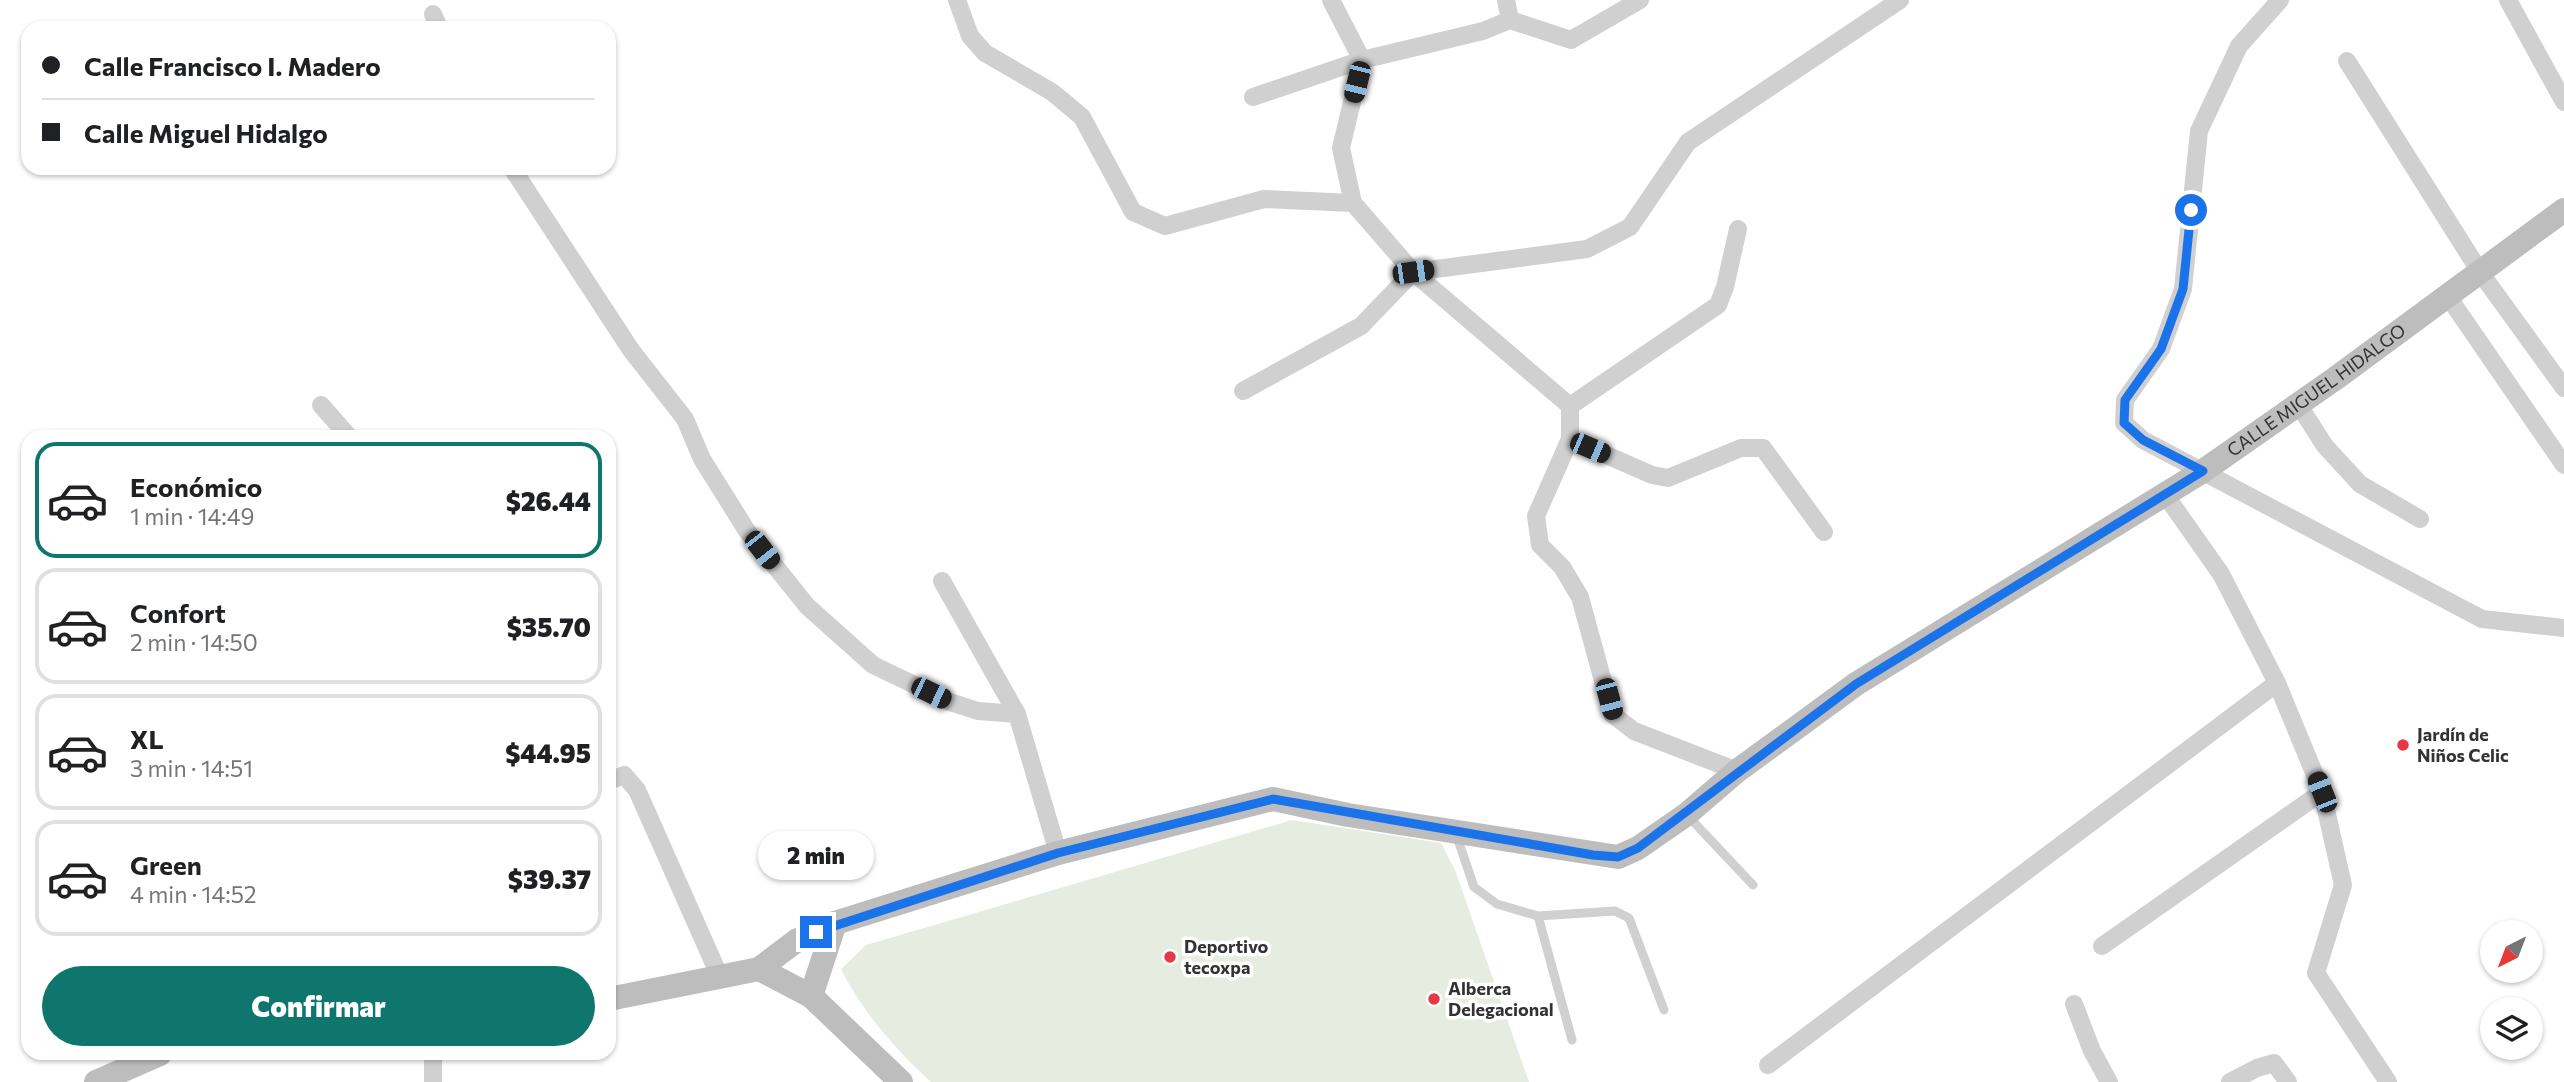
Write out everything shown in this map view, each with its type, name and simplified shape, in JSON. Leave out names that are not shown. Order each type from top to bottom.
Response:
[{"type":"street","points":[[957,0],[970,36],[985,53],[1052,92],[1082,117],[1133,212],[1165,226],[1264,199],[1353,204]]},
{"type":"street","points":[[1331,0],[1362,60],[1341,148],[1353,204],[1413,272],[1570,407],[1570,439],[1536,516],[1540,545],[1562,567],[1580,597],[1612,713],[1634,731],[1737,771]]},
{"type":"street","points":[[1506,0],[1510,20]]},
{"type":"street","points":[[1253,97],[1362,60],[1483,31],[1510,20],[1571,40],[1640,0]]},
{"type":"street","points":[[1243,391],[1361,326],[1413,272],[1587,249],[1630,227],[1688,142],[1900,0]]},
{"type":"street","points":[[2280,0],[2239,46],[2199,131],[2183,289],[2161,349],[2125,400],[2124,423],[2143,440],[2482,619],[2564,628]]},
{"type":"street","points":[[2508,0],[2564,102]]},
{"type":"street","points":[[2347,61],[2480,272],[2564,388]]},
{"type":"street","points":[[517,175],[631,350],[685,419],[702,459],[747,531],[807,606],[873,665],[950,702],[978,711],[1017,714]]},
{"type":"street","name":"CALLE MIGUEL HIDALGO","points":[[759,969],[796,941],[835,923],[1058,853],[1273,799],[1455,832],[1618,857],[1638,848],[1687,814],[1737,771],[1856,684],[2203,471],[2564,210]]},
{"type":"street","points":[[1570,407],[1718,306],[1738,229]]},
{"type":"street","points":[[2447,295],[2564,465]]},
{"type":"street","points":[[2298,404],[2325,446],[2360,484],[2420,519]]},
{"type":"street","points":[[321,405],[343,430]]},
{"type":"street","points":[[1570,439],[1652,475],[1668,478],[1741,448],[1763,448],[1824,532]]},
{"type":"street","points":[[2164,493],[2221,574],[2277,683],[2322,792],[2343,885],[2316,973],[2388,1082]]},
{"type":"street","points":[[942,581],[1017,714],[1058,853]]},
{"type":"street","points":[[1768,1065],[2277,683]]},
{"type":"street","points":[[616,779],[624,775],[637,790],[719,975]]},
{"type":"street","points":[[2102,946],[2322,792]]},
{"type":"street","points":[[811,996],[835,923]]},
{"type":"street","points":[[616,997],[759,969],[811,996],[901,1082]]},
{"type":"street","points":[[2074,1004],[2092,1051],[2109,1082]]},
{"type":"street","points":[[96,1082],[146,1060]]},
{"type":"street","points":[[433,1060],[433,1082]]},
{"type":"street","points":[[2230,1082],[2256,1068],[2274,1063],[2287,1082]]},
{"type":"lane","points":[[1687,814],[1753,885]]},
{"type":"lane","points":[[1455,832],[1474,887],[1497,904],[1538,916],[1615,911],[1629,918],[1664,1010]]},
{"type":"lane","points":[[1538,916],[1572,1040]]},
{"type":"shaded area","name":"Deportivo tecoxpa","points":[[1292,820],[1441,843],[1455,870],[1529,1082],[931,1082],[881,1030],[859,1001],[841,969],[866,945]]},
{"type":"place","name":"Jardín de Niños Celic","points":[[2403,745]]},
{"type":"place","name":"Deportivo tecoxpa","points":[[1170,957]]},
{"type":"place","name":"Alberca Delegacional","points":[[1434,999]]},
{"type":"route","points":[[816,932],[835,923],[1058,853],[1125,839],[1273,799],[1348,815],[1593,855],[1618,857],[1638,848],[1687,814],[1737,771],[1856,684],[2203,471],[2143,440],[2124,423],[2125,400],[2161,349],[2183,289],[2191,210]]}]
